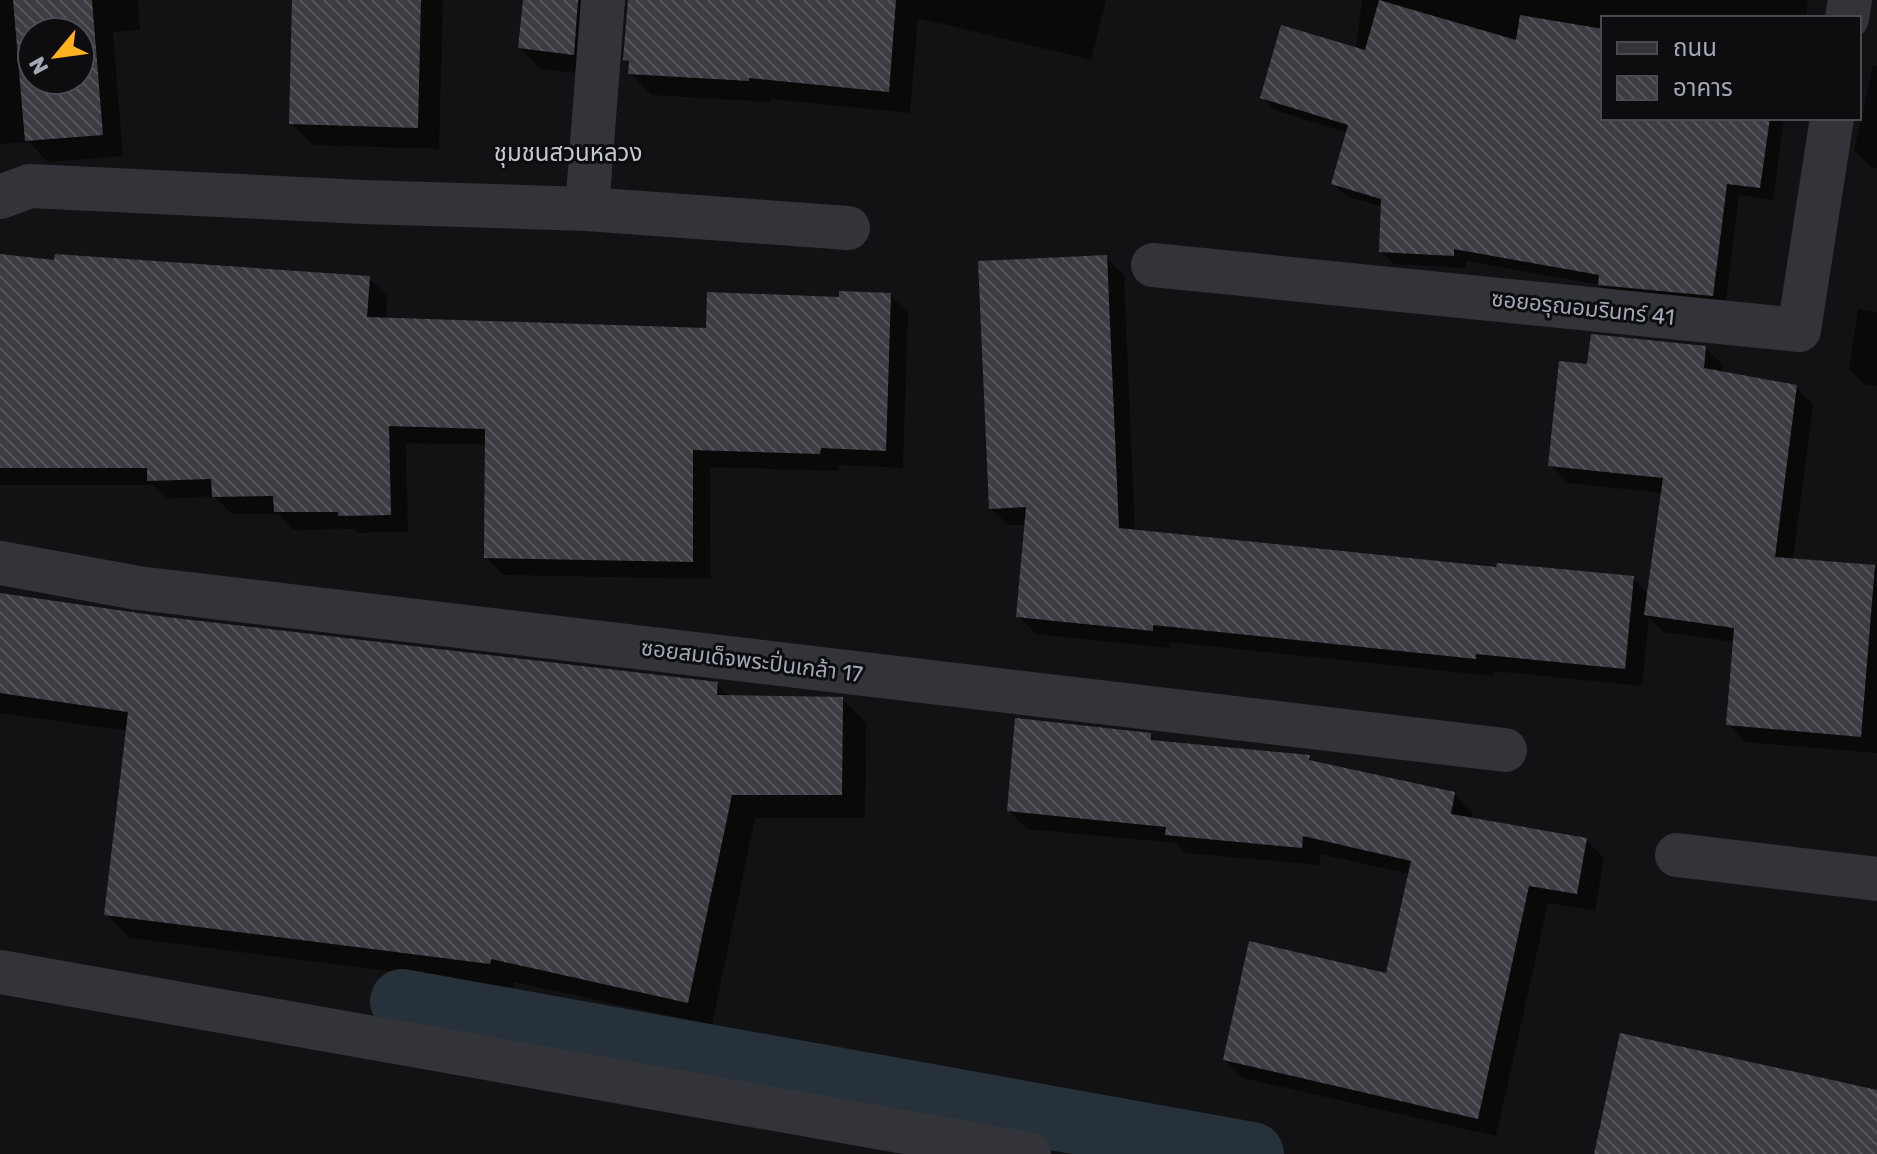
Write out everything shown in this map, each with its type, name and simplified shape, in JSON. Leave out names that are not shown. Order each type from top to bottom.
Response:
[{"type":"street","points":[[587,209],[603,0]]},
{"type":"street","name":"ซอยอรุณอมรินทร์ 41","points":[[1153,265],[1799,330],[1832,120]]},
{"type":"street","points":[[0,197],[30,186],[587,209],[848,228]]},
{"type":"street","name":"ซอยสมเด็จพระปิ่นเกล้า 17","points":[[0,563],[154,590],[1505,750]]},
{"type":"street","points":[[1677,855],[1877,879]]},
{"type":"street","points":[[0,972],[1029,1154]]},
{"type":"building","points":[[13,0],[92,0],[93,16],[16,16],[16,35]]},
{"type":"building","points":[[292,0],[421,0],[418,128],[289,124]]},
{"type":"building","points":[[523,0],[578,0],[574,55],[518,48]]},
{"type":"building","points":[[628,0],[896,0],[889,92],[749,78],[749,81],[628,74],[629,61],[623,60]]},
{"type":"building","points":[[1379,0],[1516,40],[1520,15],[1601,29],[1601,120],[1770,120],[1760,188],[1727,184],[1713,296],[1598,285],[1599,275],[1454,249],[1454,256],[1379,252],[1381,199],[1331,184],[1348,125],[1260,98],[1281,25],[1365,50]]},
{"type":"building","points":[[96,49],[103,135],[25,141],[21,96],[96,96]]},
{"type":"building","points":[[0,254],[54,260],[55,254],[370,276],[367,317],[706,328],[707,292],[839,297],[839,291],[891,293],[886,451],[821,448],[820,454],[693,450],[693,562],[484,558],[485,429],[389,426],[391,515],[274,512],[273,496],[212,497],[211,479],[147,481],[147,468],[0,468]]},
{"type":"building","points":[[1107,255],[1119,528],[1496,567],[1497,563],[1634,576],[1625,669],[1476,654],[1476,659],[1153,625],[1153,631],[1016,617],[1026,507],[989,509],[978,261]]},
{"type":"building","points":[[1591,334],[1706,346],[1704,368],[1797,385],[1775,557],[1875,565],[1861,737],[1726,725],[1734,628],[1644,615],[1663,478],[1548,466],[1559,361],[1587,364]]},
{"type":"building","points":[[0,593],[166,617],[718,682],[717,695],[843,697],[842,795],[732,795],[688,1003],[491,959],[490,964],[104,915],[128,712],[0,693]]},
{"type":"building","points":[[1015,718],[1151,733],[1151,740],[1310,755],[1309,760],[1455,792],[1451,814],[1587,838],[1577,894],[1529,886],[1478,1119],[1223,1060],[1249,941],[1386,973],[1411,861],[1303,836],[1302,848],[1165,835],[1166,827],[1007,811]]},
{"type":"building","points":[[1620,1033],[1877,1090],[1877,1154],[1594,1154]]},
{"type":"waterway","points":[[402,1001],[1252,1154]]},
{"type":"district","name":"ชุมชนสวนหลวง","points":[[568,153]]}]
